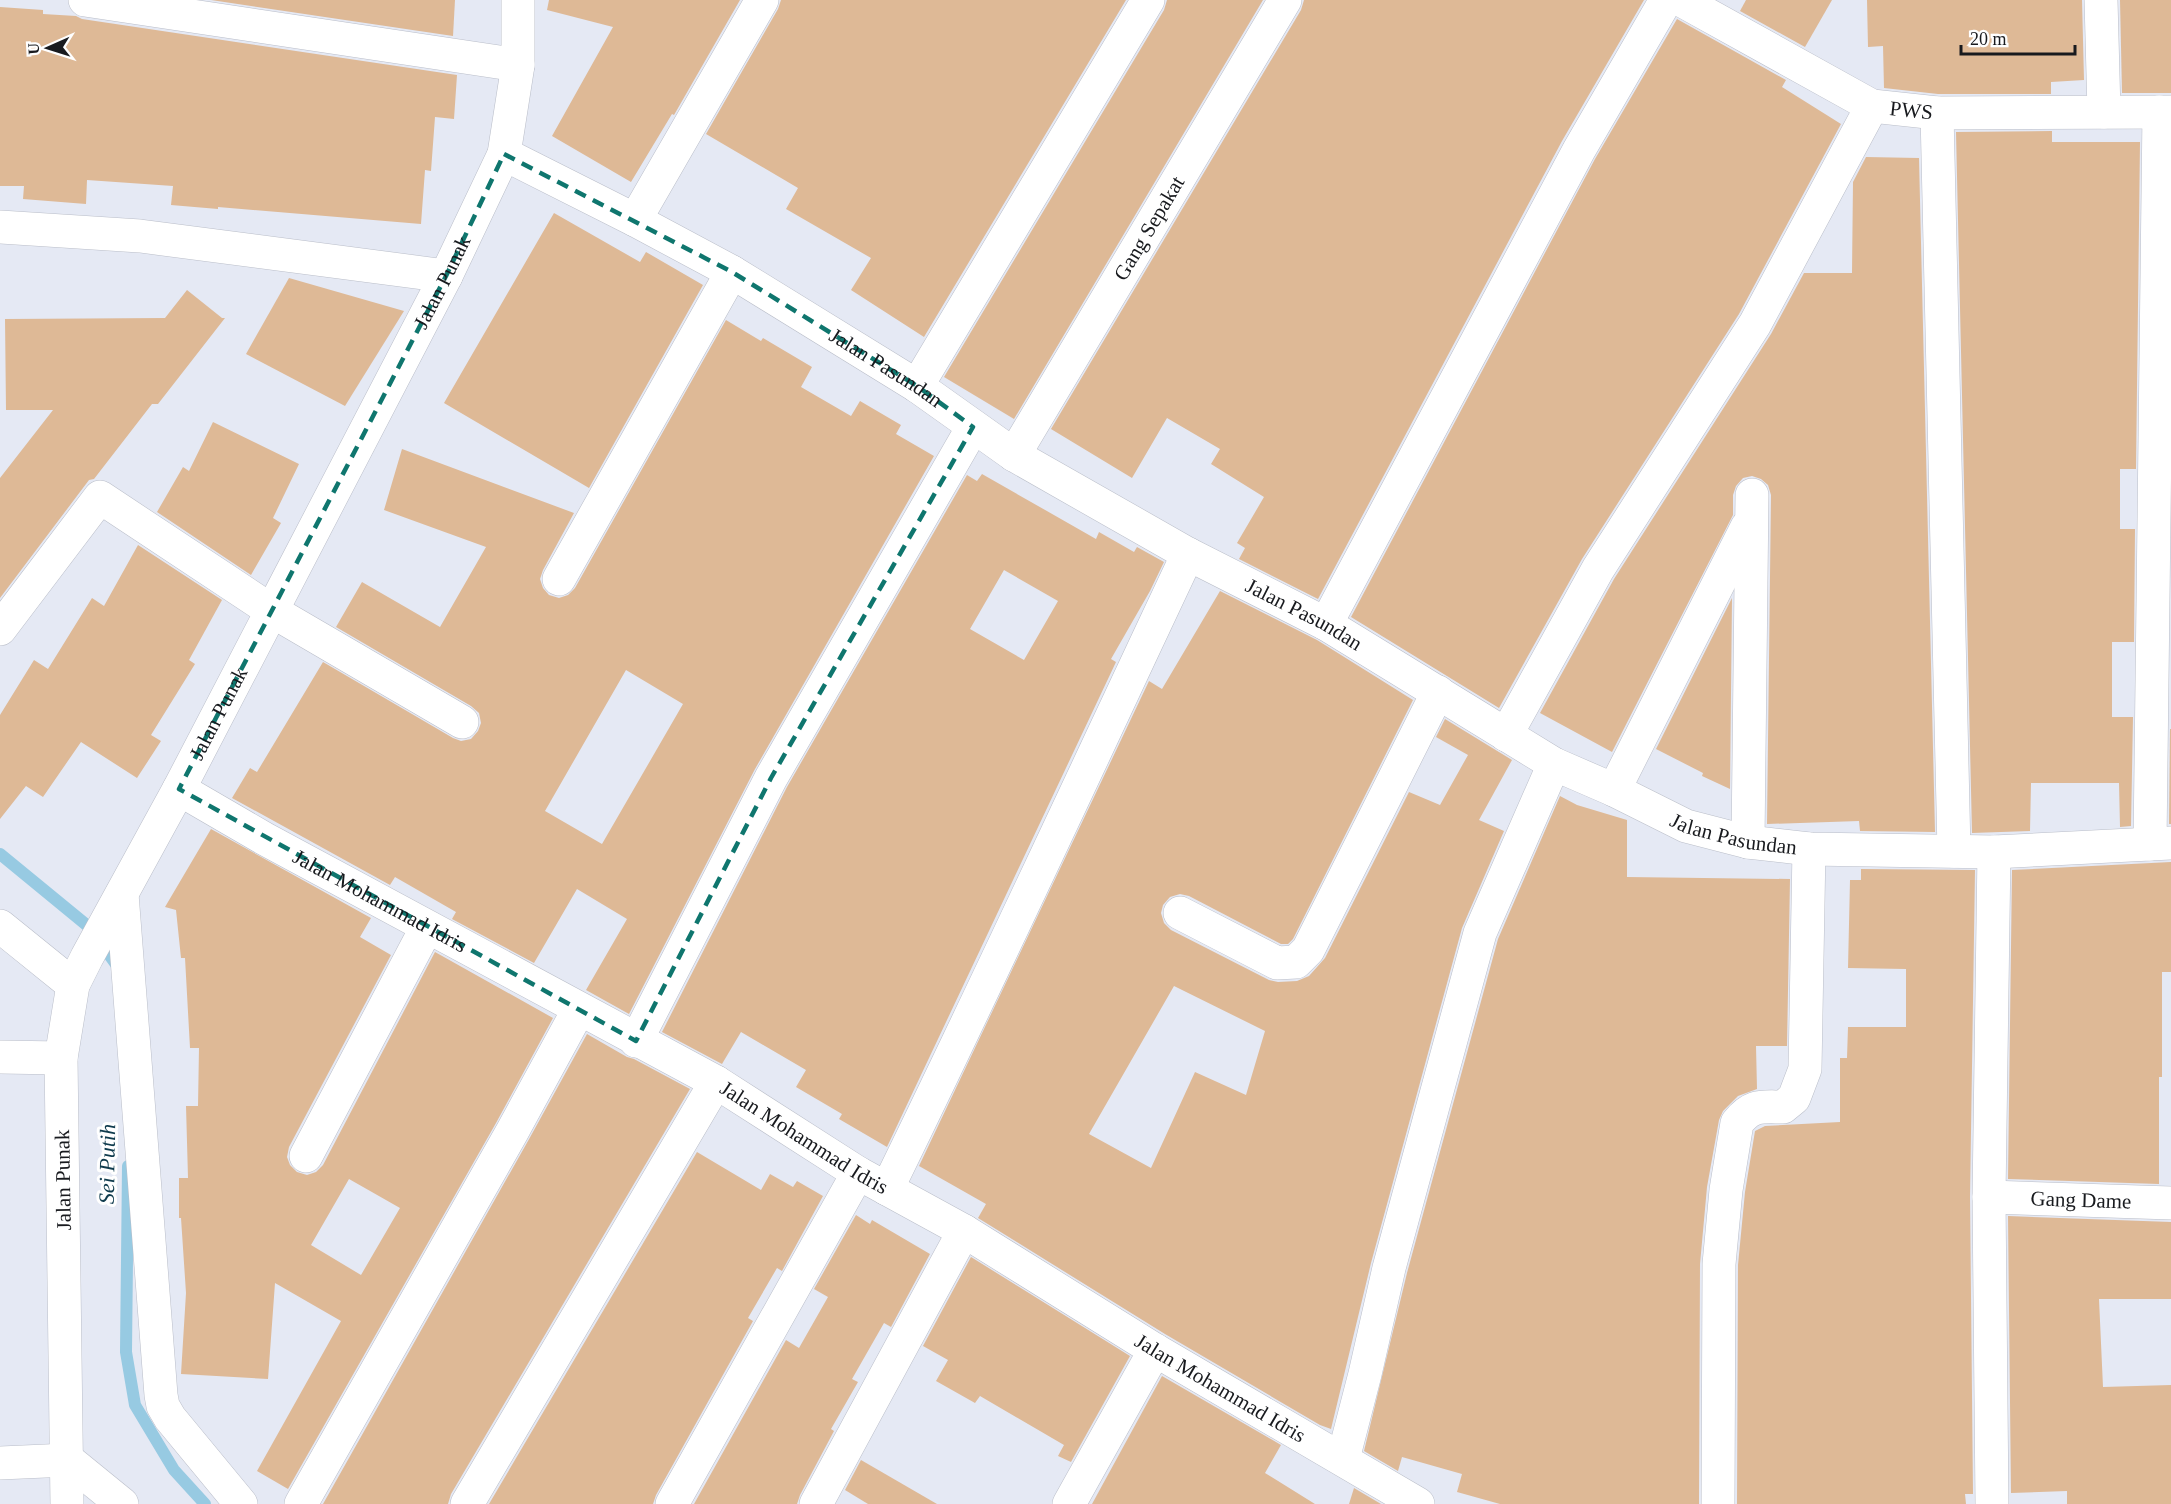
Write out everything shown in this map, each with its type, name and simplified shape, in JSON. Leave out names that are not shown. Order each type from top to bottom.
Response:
[{"type":"street","points":[[86,0],[518,65]]},
{"type":"street","name":"Jalan Punak","points":[[67,1504],[61,1058],[80,971],[178,789],[446,276],[504,154],[518,65],[518,0]]},
{"type":"street","points":[[635,220],[762,0]]},
{"type":"street","points":[[917,386],[1148,0]]},
{"type":"street","name":"Gang Sepakat","points":[[1014,455],[1285,0]]},
{"type":"street","points":[[1326,624],[1579,150],[1666,0]]},
{"type":"street","name":"PWS","points":[[1681,0],[1872,106],[1938,113],[2165,112]]},
{"type":"street","points":[[2101,0],[2104,112]]},
{"type":"street","points":[[1506,735],[1598,569],[1755,324],[1872,106]]},
{"type":"street","points":[[2161,844],[2165,112]]},
{"type":"street","points":[[1938,113],[1954,851]]},
{"type":"street","name":"Jalan Pasundan","points":[[504,154],[732,272],[917,386],[1014,455],[1188,554],[1326,624],[1554,764],[1614,790],[1686,826],[1748,842],[1809,849],[1994,852],[2161,844]]},
{"type":"street","points":[[0,227],[140,236],[446,276]]},
{"type":"street","points":[[559,579],[732,272]]},
{"type":"street","points":[[636,1041],[771,778],[973,427]]},
{"type":"street","points":[[0,629],[100,496],[272,610],[462,722]]},
{"type":"street","points":[[1614,790],[1752,507],[1748,842]]},
{"type":"street","points":[[887,1190],[980,999],[1031,884],[1188,554]]},
{"type":"street","points":[[1180,914],[1277,963],[1296,962],[1308,950],[1438,692]]},
{"type":"street","points":[[1343,1459],[1389,1268],[1480,933],[1554,764]]},
{"type":"street","name":"Jalan Mohammad Idris","points":[[178,789],[265,839],[636,1041],[716,1082],[858,1173],[964,1231],[1155,1350],[1418,1504]]},
{"type":"street","points":[[1718,1504],[1719,1264],[1726,1190],[1737,1123],[1755,1106],[1783,1107],[1794,1098],[1805,1069],[1809,849]]},
{"type":"street","points":[[1992,1504],[1989,1197],[1994,852]]},
{"type":"street","points":[[122,894],[163,1407],[241,1504]]},
{"type":"street","points":[[0,926],[80,971]]},
{"type":"street","points":[[306,1156],[428,927]]},
{"type":"street","points":[[301,1504],[507,1142],[579,1009]]},
{"type":"street","points":[[0,1057],[61,1058]]},
{"type":"street","points":[[467,1504],[716,1082]]},
{"type":"street","points":[[672,1504],[858,1173]]},
{"type":"street","name":"Gang Dame","points":[[1989,1197],[2171,1203]]},
{"type":"street","points":[[816,1504],[964,1231]]},
{"type":"street","points":[[1069,1504],[1155,1350]]},
{"type":"street","points":[[0,1463],[68,1460],[122,1504]]},
{"type":"highlighted area","points":[[504,154],[732,272],[917,386],[973,427],[771,778],[636,1041],[179,789],[446,276]]},
{"type":"building","points":[[211,0],[455,0],[453,36]]},
{"type":"building","points":[[549,0],[740,0],[674,115],[672,114],[631,182],[552,136],[613,27],[547,10]]},
{"type":"building","points":[[781,0],[1126,0],[924,337],[851,290],[871,258],[786,209],[798,188],[706,134]]},
{"type":"building","points":[[1167,0],[1263,0],[1014,419],[944,377],[1164,10]]},
{"type":"building","points":[[1304,0],[1644,0],[1562,141],[1318,599],[1239,559],[1245,548],[1237,543],[1264,497],[1211,464],[1220,449],[1167,418],[1132,478],[1051,429],[1301,10]]},
{"type":"building","points":[[1746,0],[1832,0],[1805,47],[1740,11]]},
{"type":"building","points":[[1867,0],[2082,0],[2084,80],[2051,82],[2051,94],[1938,94],[1884,88],[1883,46],[1868,47]]},
{"type":"building","points":[[2120,0],[2171,0],[2171,93],[2122,93]]},
{"type":"building","points":[[0,7],[43,10],[43,14],[76,16],[82,19],[457,75],[454,119],[435,117],[431,171],[425,170],[421,224],[171,205],[173,186],[87,180],[86,204],[23,199],[24,186],[0,186]]},
{"type":"building","points":[[1677,19],[1786,80],[1782,87],[1841,124],[1739,314],[1582,559],[1499,708],[1351,617],[1595,159]]},
{"type":"building","points":[[2052,131],[2052,142],[2140,142],[2136,469],[2120,469],[2120,529],[2135,529],[2134,642],[2112,642],[2112,717],[2133,717],[2131,826],[2120,827],[2119,783],[2031,783],[2030,831],[1972,833],[1956,132]]},
{"type":"building","points":[[1866,157],[1919,158],[1935,832],[1860,831],[1859,821],[1767,824],[1771,495],[1768,485],[1752,476],[1743,478],[1736,486],[1733,495],[1733,515],[1612,752],[1540,713],[1614,579],[1771,334],[1804,273],[1852,273],[1853,182]]},
{"type":"building","points":[[554,213],[640,262],[646,252],[703,285],[589,488],[444,403]]},
{"type":"building","points":[[289,278],[404,311],[345,406],[246,354]]},
{"type":"building","points":[[187,290],[225,318],[158,404],[152,404],[94,479],[89,480],[0,598],[0,478],[53,410],[6,410],[5,319],[165,318]]},
{"type":"building","points":[[726,320],[761,341],[763,338],[812,367],[801,387],[851,416],[860,401],[901,425],[896,434],[934,456],[755,769],[629,1014],[586,990],[627,919],[577,889],[534,963],[452,919],[456,912],[395,877],[390,885],[232,798],[250,768],[257,772],[323,662],[453,738],[461,741],[471,739],[478,731],[481,723],[479,713],[471,706],[336,627],[362,582],[440,627],[486,547],[384,510],[402,449],[574,513],[540,579],[549,595],[559,598],[568,595],[575,588]],"holes":[[[626,670],[683,704],[602,844],[545,811]]]},
{"type":"building","points":[[213,422],[299,464],[273,518],[281,523],[251,575],[157,512],[183,467],[189,471]]},
{"type":"building","points":[[982,474],[1096,539],[1099,532],[1134,552],[1137,547],[1164,562],[1111,659],[1116,662],[887,1147],[839,1119],[842,1114],[796,1087],[806,1070],[741,1032],[722,1064],[662,1032],[787,787],[967,475],[977,481]],"holes":[[[1004,570],[1058,601],[1024,660],[970,629]]]},
{"type":"building","points":[[138,545],[222,600],[189,660],[195,664],[151,735],[161,741],[137,778],[81,742],[43,797],[26,786],[0,819],[0,715],[34,660],[48,669],[92,598],[104,606]]},
{"type":"building","points":[[1220,591],[1317,640],[1413,700],[1293,939],[1288,944],[1281,944],[1189,896],[1180,894],[1170,897],[1163,905],[1161,913],[1164,923],[1171,930],[1269,980],[1278,982],[1297,981],[1309,976],[1325,958],[1409,792],[1440,805],[1468,755],[1436,737],[1445,719],[1512,760],[1479,820],[1504,831],[1462,928],[1371,1263],[1331,1429],[1320,1425],[1165,1334],[978,1218],[986,1204],[919,1166],[1149,681],[1162,689]],"holes":[[[1174,986],[1265,1031],[1246,1095],[1195,1072],[1151,1168],[1089,1134]]]},
{"type":"building","points":[[1732,598],[1730,789],[1702,776],[1703,773],[1656,749]]},
{"type":"building","points":[[2170,729],[2171,824],[2169,824]]},
{"type":"building","points":[[1560,796],[1577,805],[1627,820],[1627,877],[1790,879],[1787,1046],[1756,1046],[1757,1089],[1738,1096],[1723,1111],[1719,1120],[1707,1187],[1700,1264],[1699,1504],[1500,1504],[1457,1492],[1462,1474],[1402,1457],[1398,1471],[1364,1451],[1407,1273],[1498,939]]},
{"type":"building","points":[[211,829],[371,918],[360,937],[391,955],[289,1147],[287,1157],[290,1165],[297,1172],[307,1175],[316,1172],[323,1165],[435,952],[553,1018],[496,1123],[288,1489],[257,1471],[341,1321],[275,1283],[268,1379],[181,1374],[186,1293],[181,1218],[179,1218],[179,1178],[188,1178],[186,1106],[198,1106],[199,1048],[190,1048],[185,958],[181,958],[176,910],[165,907]],"holes":[[[349,1179],[400,1208],[361,1275],[311,1245]]]},
{"type":"building","points":[[2171,862],[2171,972],[2162,972],[2159,1184],[2008,1179],[2012,870]]},
{"type":"building","points":[[1861,869],[1975,870],[1970,1197],[1973,1494],[1965,1494],[1966,1504],[1737,1504],[1738,1265],[1745,1192],[1755,1131],[1765,1126],[1840,1122],[1840,1058],[1847,1058],[1848,1027],[1906,1027],[1906,969],[1848,968],[1850,880],[1861,880]]},
{"type":"building","points":[[587,1034],[690,1089],[451,1494],[448,1504],[323,1504],[528,1141]]},
{"type":"building","points":[[697,1152],[761,1190],[770,1174],[793,1187],[797,1181],[823,1196],[782,1271],[777,1268],[748,1318],[753,1321],[653,1504],[489,1504]]},
{"type":"building","points":[[856,1215],[870,1224],[872,1220],[930,1254],[891,1327],[884,1323],[852,1379],[858,1382],[831,1429],[834,1431],[797,1504],[694,1504],[786,1340],[799,1348],[828,1297],[814,1289]]},
{"type":"building","points":[[2008,1216],[2171,1222],[2171,1299],[2099,1299],[2103,1387],[2171,1385],[2171,1504],[2067,1504],[2067,1491],[2011,1493]]},
{"type":"building","points":[[971,1257],[1130,1356],[1071,1462],[1058,1456],[1064,1445],[980,1396],[975,1403],[936,1381],[948,1360],[923,1346]]},
{"type":"building","points":[[1162,1376],[1281,1445],[1265,1473],[1315,1504],[1092,1504]]},
{"type":"building","points":[[861,1460],[937,1504],[868,1504],[845,1490]]},
{"type":"building","points":[[1354,1488],[1381,1504],[1349,1504]]},
{"type":"waterway","name":"Sei Putih","points":[[0,854],[89,927],[118,967]]},
{"type":"waterway","name":"Sei Putih","points":[[128,1166],[126,1352],[135,1405],[174,1470],[205,1504]]}]
